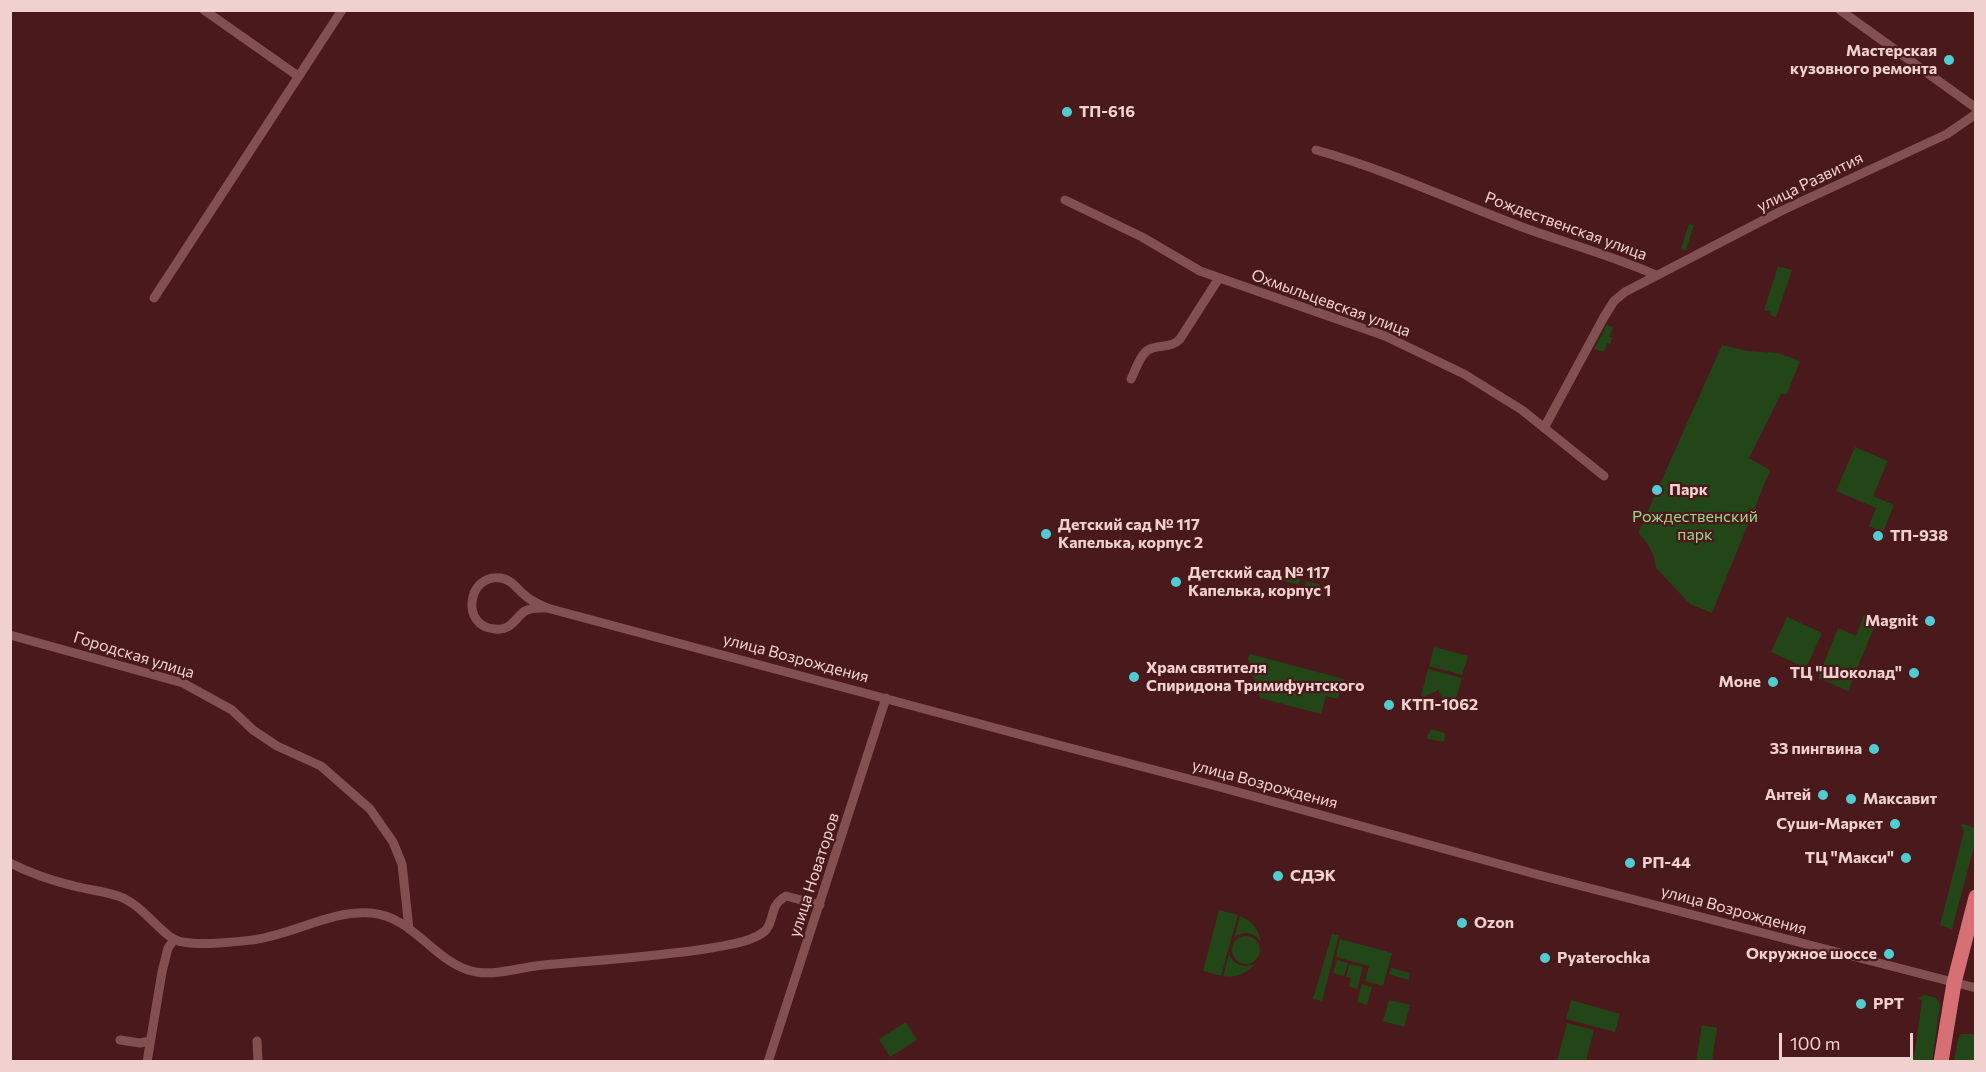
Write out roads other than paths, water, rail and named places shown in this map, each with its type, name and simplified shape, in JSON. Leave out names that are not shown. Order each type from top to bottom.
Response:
[{"type":"main road","points":[[1941,1062],[1954,983],[1976,897]]},
{"type":"street","points":[[204,10],[298,76]]},
{"type":"street","points":[[154,298],[342,10]]},
{"type":"street","points":[[1840,10],[1976,108]]},
{"type":"street","name":"улица Развития","points":[[1656,275],[1802,201],[1947,134],[1976,114]]},
{"type":"street","name":"Рождественская улица","points":[[1316,150],[1345,158],[1427,188],[1523,227],[1656,275]]},
{"type":"street","name":"Охмыльцевская улица","points":[[1065,200],[1142,237],[1200,271],[1385,336],[1464,374],[1489,388],[1544,428],[1604,476]]},
{"type":"street","name":"Рождественская улица","points":[[1544,428],[1614,301],[1656,275]]},
{"type":"street","points":[[1131,379],[1148,350],[1176,344],[1219,278]]},
{"type":"street","name":"улица Возрождения","points":[[547,608],[527,610],[509,626],[495,629],[486,627],[478,621],[471,603],[473,594],[479,586],[487,580],[496,578],[510,582],[528,598],[547,608],[1249,794],[1539,875],[1976,988]]},
{"type":"street","name":"Городская улица","points":[[10,635],[183,683],[232,710],[254,730],[277,746],[321,766],[370,809],[393,842],[402,864],[409,929]]},
{"type":"street","name":"улица Новаторов","points":[[768,1062],[886,698]]},
{"type":"street","points":[[10,863],[72,886],[119,896],[135,905],[174,940],[230,943],[256,940],[348,913],[377,914],[391,918],[453,962],[478,973],[540,965],[671,955],[732,944],[753,939],[766,930],[778,901],[786,896],[820,905]]},
{"type":"street","points":[[147,1062],[164,964],[168,948],[174,940]]},
{"type":"street","points":[[120,1040],[140,1043],[150,1041]]},
{"type":"street","points":[[257,1041],[258,1062]]},
{"type":"place","name":"Мастерская кузовного ремонта","points":[[1949,60]]},
{"type":"place","name":"ТП-616","points":[[1067,112]]},
{"type":"place","name":"Парк","points":[[1657,490]]},
{"type":"place","name":"Детский сад № 117 Капелька, корпус 2","points":[[1046,534]]},
{"type":"place","name":"ТП-938","points":[[1878,536]]},
{"type":"place","name":"Детский сад № 117 Капелька, корпус 1","points":[[1176,582]]},
{"type":"place","name":"Magnit","points":[[1930,621]]},
{"type":"place","name":"ТЦ \"Шоколад\"","points":[[1914,673]]},
{"type":"place","name":"Храм святителя Спиридона Тримифунтского","points":[[1134,677]]},
{"type":"place","name":"Моне","points":[[1773,682]]},
{"type":"place","name":"КТП-1062","points":[[1389,705]]},
{"type":"place","name":"33 пингвина","points":[[1874,749]]},
{"type":"place","name":"Антей","points":[[1823,795]]},
{"type":"place","name":"Максавит","points":[[1851,799]]},
{"type":"place","name":"Суши-Маркет","points":[[1895,824]]},
{"type":"place","name":"ТЦ \"Макси\"","points":[[1906,858]]},
{"type":"place","name":"РП-44","points":[[1630,863]]},
{"type":"place","name":"СДЭК","points":[[1278,876]]},
{"type":"place","name":"Ozon","points":[[1462,923]]},
{"type":"place","name":"Окружное шоссе","points":[[1889,954]]},
{"type":"place","name":"Pyaterochka","points":[[1545,958]]},
{"type":"place","name":"РРТ","points":[[1861,1004]]},
{"type":"park label","name":"Рождественский парк","points":[[1695,526]]}]
